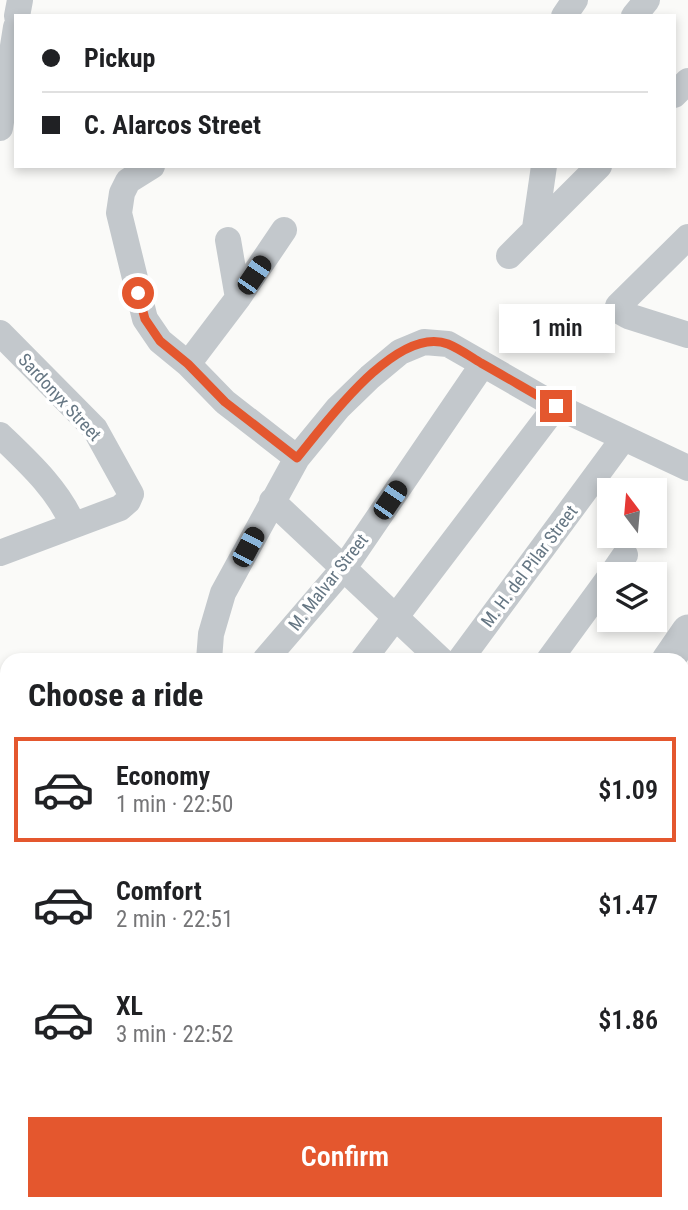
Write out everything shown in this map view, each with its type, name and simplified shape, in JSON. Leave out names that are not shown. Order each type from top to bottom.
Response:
[{"type":"street","points":[[636,14],[647,0]]},
{"type":"street","points":[[0,128],[14,40]]},
{"type":"street","points":[[149,168],[128,181],[122,193],[119,213],[145,319],[160,341],[188,364],[225,402],[297,458]]},
{"type":"street","points":[[535,228],[544,168]]},
{"type":"street","points":[[509,256],[598,168]]},
{"type":"street","points":[[188,364],[238,299],[285,230]]},
{"type":"street","points":[[688,237],[618,306],[621,313],[628,316],[688,335]]},
{"type":"street","points":[[228,240],[238,299]]},
{"type":"street","name":"Sardonyx Street","points":[[0,333],[95,429],[131,494],[120,508],[73,525]]},
{"type":"street","points":[[210,653],[211,634],[223,593],[297,458],[346,400],[400,352],[411,346],[436,341],[448,344],[556,406],[688,468]]},
{"type":"street","name":"M. Malvar Street","points":[[271,653],[344,568],[483,364]]},
{"type":"street","points":[[368,653],[556,406]]},
{"type":"street","points":[[0,435],[31,465],[68,512],[73,525],[0,553]]},
{"type":"street","name":"M. H. del Pilar Street","points":[[465,653],[623,439]]},
{"type":"street","points":[[272,501],[434,653]]},
{"type":"street","points":[[555,653],[597,594]]},
{"type":"street","points":[[672,653],[688,631]]},
{"type":"route","points":[[138,293],[145,319],[160,341],[188,364],[225,402],[297,458],[338,408],[370,377],[400,352],[424,342],[448,344],[556,406]]}]
